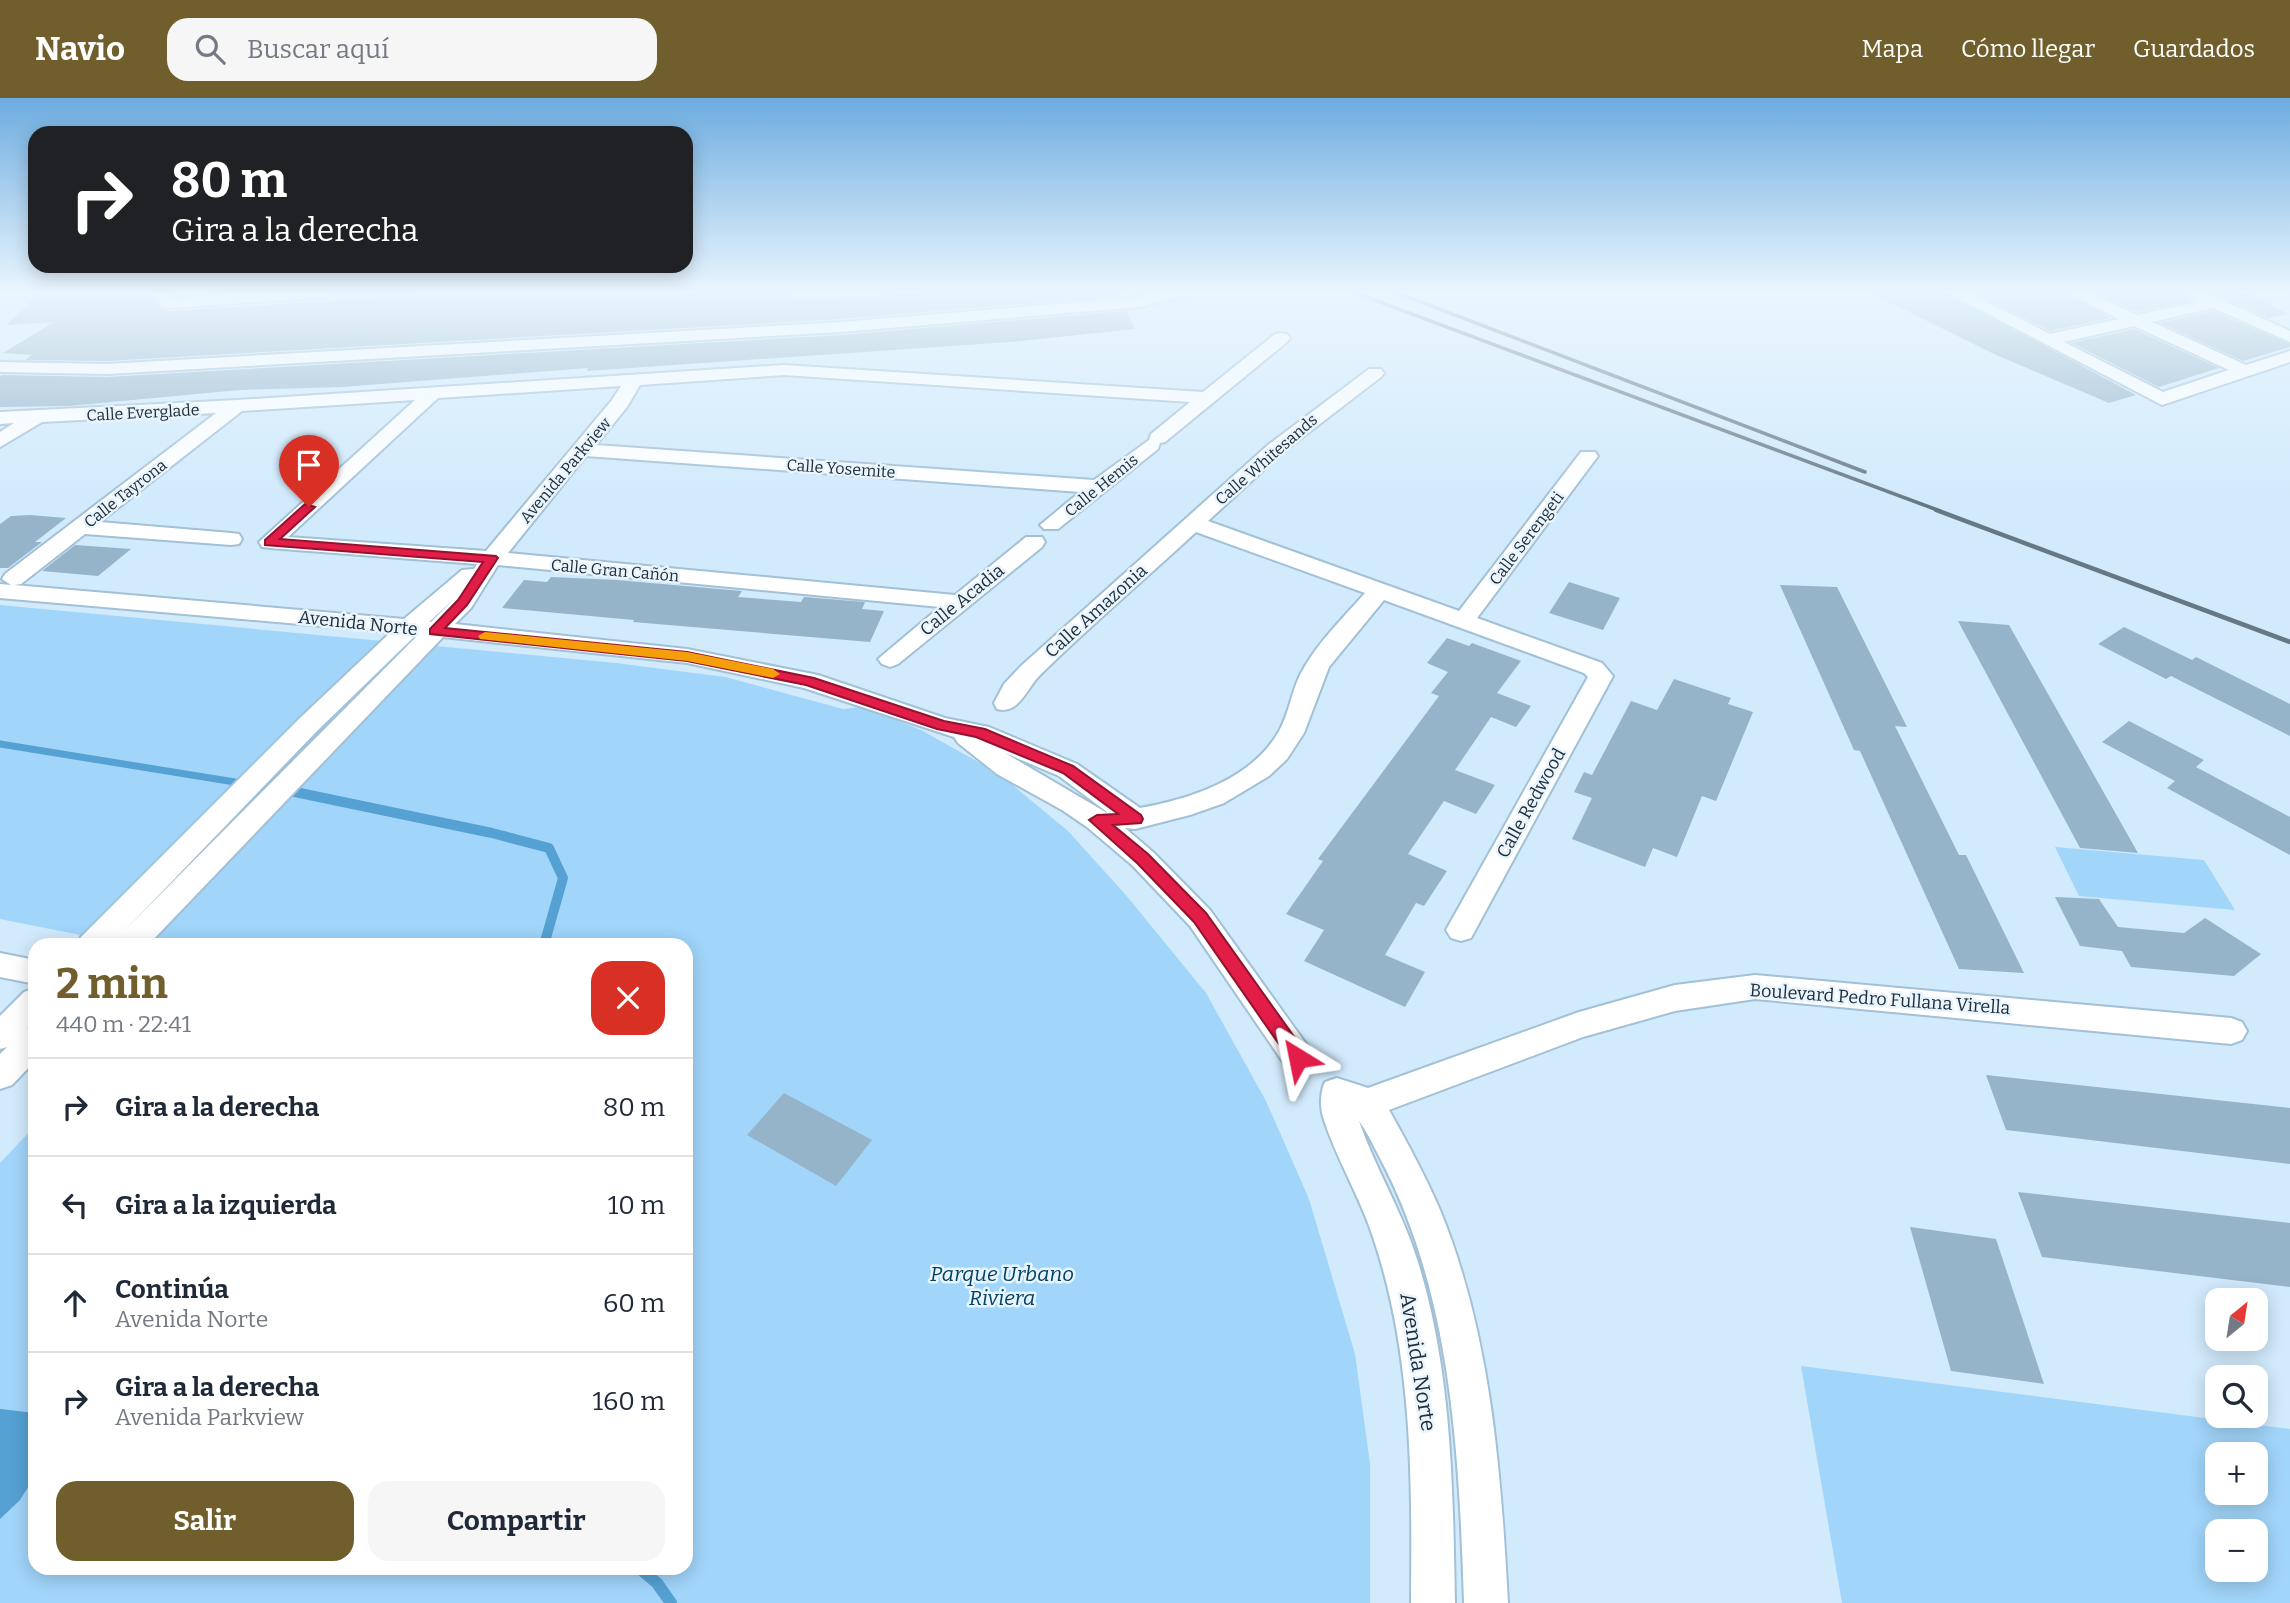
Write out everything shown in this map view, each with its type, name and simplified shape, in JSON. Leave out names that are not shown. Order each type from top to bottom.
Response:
[{"type":"street","points":[[0,367],[107,369],[225,362]]},
{"type":"street","name":"Calle Hemis","points":[[1051,525],[1252,362]]},
{"type":"street","points":[[2091,362],[2162,399],[2271,362]]},
{"type":"street","points":[[2226,362],[2245,371]]},
{"type":"street","name":"Calle Everglade","points":[[0,418],[237,406],[784,370],[1209,398]]},
{"type":"street","name":"Calle Whitesands","points":[[1192,523],[1297,431],[1375,373]]},
{"type":"street","points":[[620,403],[653,397],[676,377]]},
{"type":"street","name":"Avenida Parkview","points":[[423,629],[463,603],[492,558],[620,403],[634,380]]},
{"type":"street","name":"Calle Gran Cañón","points":[[433,393],[270,542],[492,558],[959,602]]},
{"type":"street","name":"Calle Tayrona","points":[[6,585],[237,406]]},
{"type":"street","points":[[0,441],[36,417]]},
{"type":"street","name":"Calle Yosemite","points":[[582,450],[1100,487]]},
{"type":"street","name":"Calle Serengeti","points":[[1464,620],[1588,456]]},
{"type":"street","points":[[1192,523],[1464,620]]},
{"type":"street","name":"Calle Amazonia","points":[[1006,703],[1013,690],[1030,671],[1192,523]]},
{"type":"street","points":[[81,527],[230,539]]},
{"type":"street","name":"Calle Acadia","points":[[890,659],[1034,542]]},
{"type":"street","name":"Avenida Norte","points":[[6,585],[687,656],[809,681],[957,729],[980,733],[1068,770],[1135,819]]},
{"type":"street","points":[[1097,820],[1161,816],[1206,801],[1239,783],[1271,759],[1290,735],[1310,677],[1319,662],[1380,590]]},
{"type":"street","name":"Calle Redwood","points":[[1461,930],[1601,676],[1593,668],[1464,620]]},
{"type":"street","points":[[99,938],[308,725],[423,629]]},
{"type":"street","points":[[136,938],[423,629]]},
{"type":"street","points":[[957,729],[1006,768],[1072,803],[1097,820],[1143,859],[1200,918],[1298,1058]]},
{"type":"street","points":[[0,965],[28,971]]},
{"type":"street","name":"Boulevard Pedro Fullana Virella","points":[[1348,1103],[1579,1025],[1675,998],[1755,987],[1955,1003],[2231,1031]]},
{"type":"street","points":[[0,1036],[28,1008]]},
{"type":"street","points":[[0,1075],[28,1047]]},
{"type":"street","points":[[1348,1103],[1423,1212],[1449,1294],[1469,1385],[1483,1522],[1486,1603]]},
{"type":"street","name":"Avenida Norte","points":[[1348,1103],[1388,1224],[1420,1349],[1430,1438],[1433,1603]]},
{"type":"green space","name":"Parque Urbano Riviera","points":[[0,605],[616,663],[725,677],[843,709],[861,707],[921,730],[998,773],[1068,831],[1125,894],[1206,993],[1266,1101],[1309,1199],[1355,1354],[1370,1464],[1370,1603],[0,1603],[0,1163],[28,1133],[28,1575],[693,1575],[693,938],[96,938],[0,919]]},
{"type":"green space","points":[[2055,847],[2204,860],[2235,910],[2079,896]]},
{"type":"green space","points":[[1801,1366],[2205,1418],[2205,1428],[2268,1426],[2290,1429],[2290,1603],[1842,1603]]},
{"type":"shaded area","points":[[0,1409],[28,1412],[28,1487],[20,1500],[0,1519]]},
{"type":"building","points":[[365,362],[715,362],[587,371],[588,368],[342,387],[239,390],[69,406],[0,407],[2,375],[107,377]]},
{"type":"building","points":[[2013,362],[2075,362],[2136,395],[2109,403]]},
{"type":"building","points":[[2110,362],[2206,362],[2219,368],[2159,387]]},
{"type":"building","points":[[11,516],[66,518],[35,542],[42,542],[8,568],[0,568],[0,524]]},
{"type":"building","points":[[75,545],[131,549],[98,576],[42,571]]},
{"type":"building","points":[[551,577],[742,591],[738,597],[801,602],[804,597],[865,602],[862,609],[884,611],[870,642],[502,608],[524,580],[547,582]]},
{"type":"building","points":[[1569,582],[1620,598],[1603,630],[1549,613]]},
{"type":"building","points":[[1780,585],[1837,587],[1907,727],[1895,726],[1959,855],[1966,855],[2024,973],[1959,969],[1860,751],[1854,750]]},
{"type":"building","points":[[1958,621],[2009,625],[2138,853],[2080,848]]},
{"type":"building","points":[[2124,627],[2192,660],[2196,657],[2290,704],[2290,736],[2171,676],[2166,679],[2098,644]]},
{"type":"building","points":[[1447,638],[1469,646],[1472,643],[1521,661],[1497,693],[1531,706],[1516,727],[1491,717],[1455,770],[1495,785],[1476,814],[1444,801],[1408,854],[1447,871],[1424,906],[1416,903],[1385,955],[1425,972],[1405,1007],[1304,961],[1324,930],[1286,914],[1323,861],[1318,859],[1439,696],[1431,693],[1448,672],[1427,663]]},
{"type":"building","points":[[1674,679],[1731,698],[1728,704],[1753,712],[1716,801],[1702,796],[1677,857],[1653,848],[1645,867],[1572,839],[1592,798],[1574,792],[1584,772],[1592,775],[1631,701],[1657,710]]},
{"type":"building","points":[[2129,721],[2204,760],[2196,767],[2290,817],[2290,855],[2167,788],[2175,781],[2102,742]]},
{"type":"building","points":[[2055,897],[2099,899],[2118,927],[2184,933],[2205,918],[2261,954],[2234,976],[2131,967],[2122,951],[2080,946]]},
{"type":"building","points":[[1986,1075],[2290,1108],[2290,1164],[2006,1130]]},
{"type":"building","points":[[784,1093],[872,1140],[836,1186],[747,1135]]},
{"type":"building","points":[[2018,1192],[2290,1223],[2290,1287],[2042,1257]]},
{"type":"building","points":[[1910,1227],[1996,1239],[2044,1384],[1951,1371]]},
{"type":"waterway","points":[[0,744],[241,783]]},
{"type":"waterway","points":[[295,792],[492,833],[549,848],[563,878],[546,938]]},
{"type":"waterway","points":[[647,1575],[657,1583],[671,1603]]},
{"type":"railway","points":[[1541,362],[1940,511]]},
{"type":"railway","points":[[1578,362],[1865,472]]},
{"type":"railway","points":[[1936,510],[2290,642]]},
{"type":"slow traffic","points":[[485,636],[687,656],[773,674]]},
{"type":"route","points":[[309,507],[270,542],[492,558],[463,603],[435,632],[687,656],[809,681],[942,726],[980,733],[1068,770],[1135,819],[1097,820],[1143,859],[1200,918],[1246,980],[1298,1058]]}]
